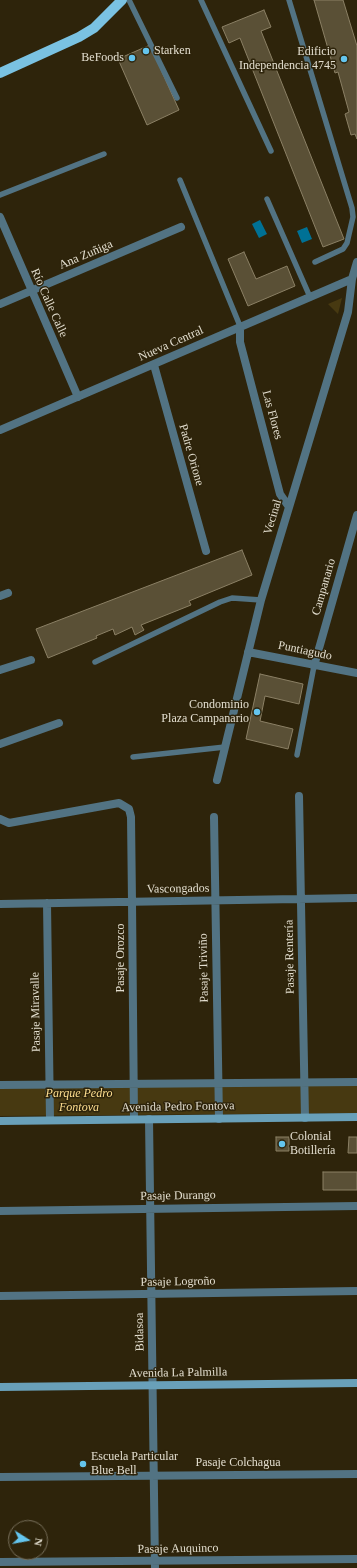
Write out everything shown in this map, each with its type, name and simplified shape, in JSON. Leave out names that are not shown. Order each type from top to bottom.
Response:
[{"type":"main road","points":[[0,73],[79,37],[94,28],[122,0]]},
{"type":"main road","name":"Avenida Pedro Fontova","points":[[0,1121],[357,1117]]},
{"type":"main road","name":"Avenida La Palmilla","points":[[0,1387],[357,1383]]},
{"type":"street","name":"Río Calle Calle","points":[[0,217],[78,397]]},
{"type":"street","name":"Ana Zuñiga","points":[[0,304],[181,227]]},
{"type":"street","name":"Vecinal","points":[[216,780],[261,600],[348,312],[352,279],[357,262]]},
{"type":"street","name":"Nueva Central","points":[[0,430],[352,279]]},
{"type":"street","name":"Las Flores","points":[[240,326],[240,342],[280,494],[283,501],[289,507]]},
{"type":"street","name":"Padre Orione","points":[[154,365],[206,551]]},
{"type":"street","name":"Campanario","points":[[314,666],[357,515]]},
{"type":"street","points":[[0,596],[8,593]]},
{"type":"street","name":"Puntiagudo","points":[[248,652],[314,666],[357,673]]},
{"type":"street","points":[[0,670],[31,660]]},
{"type":"street","points":[[0,744],[59,723]]},
{"type":"street","name":"Pasaje Rentería","points":[[299,796],[305,1118]]},
{"type":"street","name":"Pasaje Orozco","points":[[0,819],[9,823],[119,803],[126,806],[130,812],[134,1120]]},
{"type":"street","name":"Pasaje Triviño","points":[[214,817],[219,1119]]},
{"type":"street","name":"Vascongados","points":[[0,904],[357,898]]},
{"type":"street","name":"Pasaje Miravalle","points":[[47,903],[50,1120]]},
{"type":"street","name":"Avenida Pedro Fontova","points":[[0,1085],[357,1082]]},
{"type":"street","name":"Bidasoa","points":[[149,1119],[155,1564]]},
{"type":"street","name":"Pasaje Durango","points":[[0,1211],[357,1206]]},
{"type":"street","name":"Pasaje Logroño","points":[[0,1296],[357,1291]]},
{"type":"street","name":"Pasaje Colchagua","points":[[0,1477],[357,1474]]},
{"type":"street","name":"Pasaje Auquinco","points":[[0,1562],[155,1564],[357,1559]]},
{"type":"lane","points":[[129,0],[177,98]]},
{"type":"lane","points":[[201,0],[270,150]]},
{"type":"lane","points":[[289,0],[352,208],[353,217],[348,243],[343,249],[315,262]]},
{"type":"lane","points":[[0,195],[104,154]]},
{"type":"lane","points":[[180,180],[240,326]]},
{"type":"lane","points":[[267,199],[310,297]]},
{"type":"lane","points":[[95,662],[220,602],[232,598],[261,600]]},
{"type":"lane","points":[[297,754],[314,666]]},
{"type":"lane","points":[[133,758],[225,747]]},
{"type":"green space","points":[[342,298],[338,314],[328,304]]},
{"type":"green space","name":"Parque Pedro Fontova","points":[[357,1084],[357,1113],[0,1116],[0,1087]]},
{"type":"water","points":[[260,220],[267,234],[259,238],[252,224]]},
{"type":"water","points":[[307,227],[312,239],[302,243],[297,231]]},
{"type":"building","name":"Edificio Independencia 4745","points":[[314,0],[343,0],[357,46],[357,139],[355,134],[351,135],[345,114],[349,112],[338,72],[335,73]]},
{"type":"building","points":[[264,10],[271,27],[261,31],[344,239],[323,247],[240,38],[229,43],[222,27]]},
{"type":"building","points":[[150,45],[179,110],[147,125],[118,59]]},
{"type":"building","points":[[244,252],[256,279],[287,266],[295,286],[248,306],[228,259]]},
{"type":"building","points":[[242,550],[252,575],[189,601],[191,605],[141,625],[144,630],[135,635],[132,627],[115,635],[113,629],[96,636],[97,638],[48,658],[36,629]]},
{"type":"building","name":"Condominio Plaza Campanario","points":[[260,674],[303,684],[299,704],[265,696],[260,721],[293,729],[288,749],[246,739]]},
{"type":"building","name":"Colonial Botillería","points":[[276,1137],[289,1137],[289,1151],[276,1151]]},
{"type":"building","points":[[349,1137],[357,1137],[357,1153],[348,1153]]},
{"type":"building","points":[[323,1172],[357,1172],[357,1190],[323,1190]]},
{"type":"place","name":"Starken","points":[[146,51]]},
{"type":"place","name":"BeFoods","points":[[132,58]]},
{"type":"place","name":"Edificio Independencia 4745","points":[[344,59]]},
{"type":"place","name":"Condominio Plaza Campanario","points":[[257,712]]},
{"type":"place","name":"Colonial Botillería","points":[[282,1144]]},
{"type":"place","name":"Escuela Particular Blue Bell","points":[[83,1464]]}]
